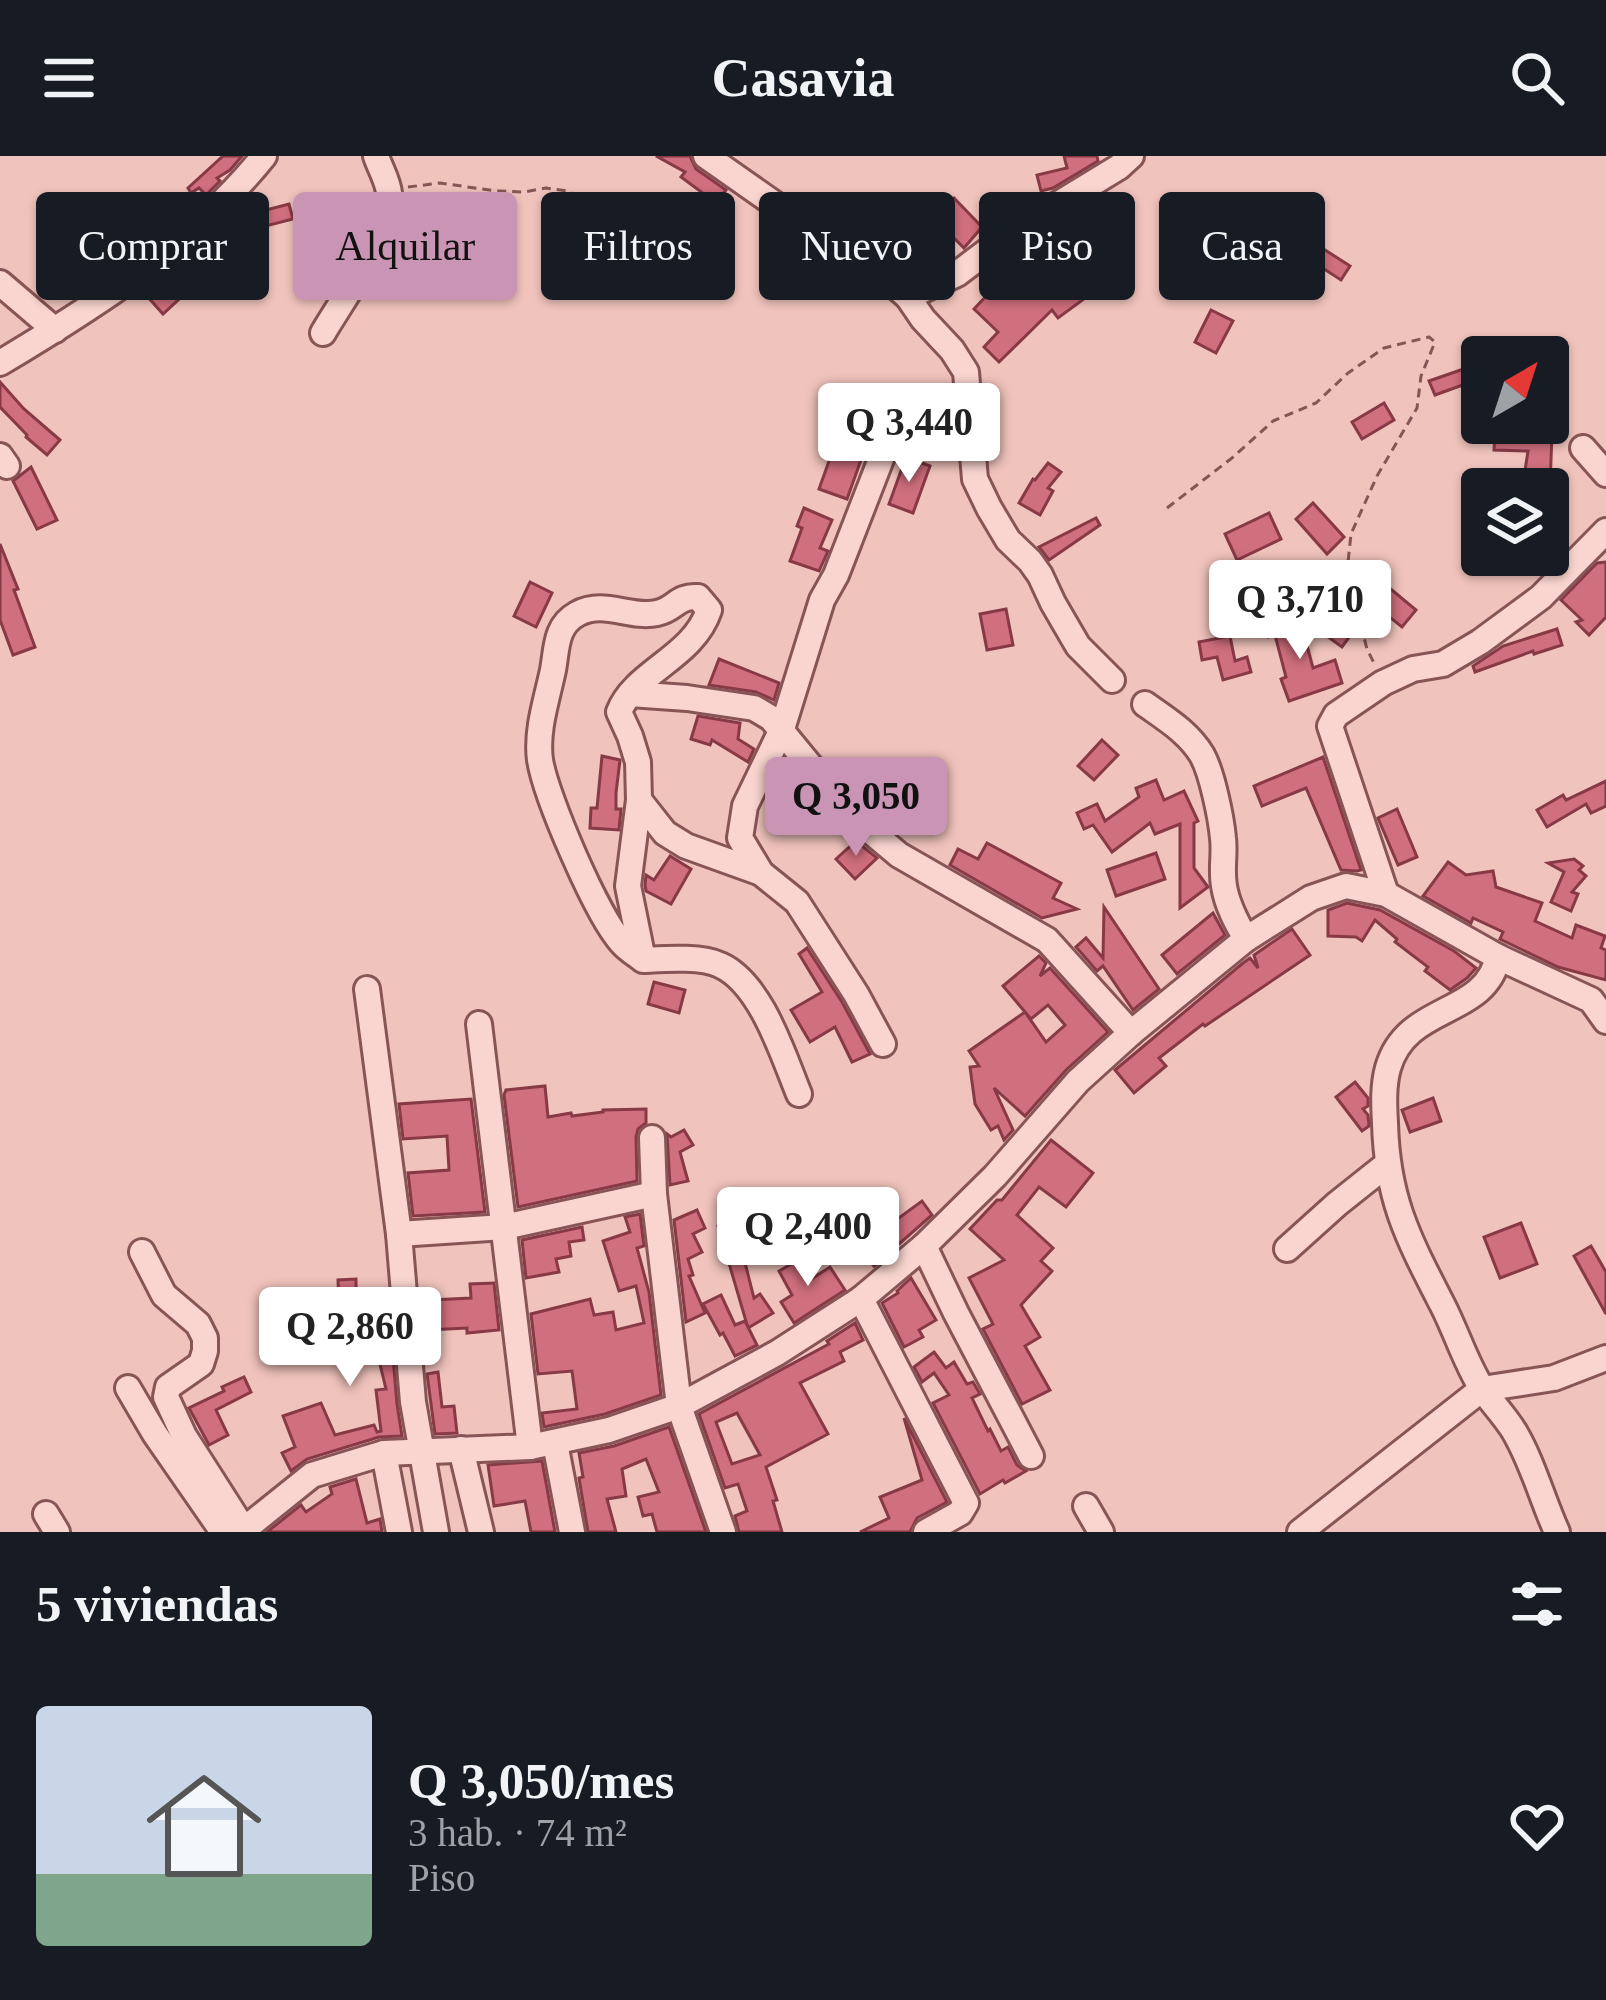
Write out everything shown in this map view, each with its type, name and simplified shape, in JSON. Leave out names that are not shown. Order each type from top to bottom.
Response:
[{"type":"street","points":[[0,363],[164,257],[264,156]]},
{"type":"street","points":[[376,156],[389,192]]},
{"type":"street","points":[[706,156],[759,193]]},
{"type":"street","points":[[955,275],[1131,156]]},
{"type":"street","points":[[0,283],[55,330]]},
{"type":"street","points":[[323,333],[343,300]]},
{"type":"street","points":[[910,300],[966,372],[975,479],[989,508],[1008,540],[1040,575],[1078,646],[1112,680]]},
{"type":"street","points":[[1583,448],[1606,474]]},
{"type":"street","points":[[761,873],[740,838],[745,806],[782,729],[822,600],[884,454]]},
{"type":"street","points":[[1386,894],[1330,726],[1336,715],[1383,683],[1413,669],[1443,664],[1480,642],[1541,597],[1606,531]]},
{"type":"street","points":[[643,961],[628,886],[639,800],[638,762],[619,712],[630,694],[686,647],[704,625],[709,610],[698,597],[684,596],[656,614],[604,607],[576,614],[559,630],[539,757],[547,790],[579,863],[622,943],[643,961],[718,963],[746,982],[799,1094]]},
{"type":"street","points":[[630,694],[754,708],[771,718],[868,829],[899,855],[1047,940],[1130,1033]]},
{"type":"street","points":[[1145,704],[1183,731],[1202,754],[1224,841],[1225,892],[1246,939]]},
{"type":"street","points":[[639,800],[665,833],[761,873],[797,902],[883,1044]]},
{"type":"street","points":[[236,1531],[312,1475],[384,1454],[543,1445],[609,1430],[679,1406],[777,1353],[861,1300],[924,1246],[1078,1081],[1130,1033],[1246,939],[1311,898],[1346,886],[1386,894],[1498,957],[1601,1004]]},
{"type":"street","points":[[1498,957],[1488,983],[1415,1026],[1396,1046],[1386,1073],[1386,1165],[1400,1219],[1482,1389],[1514,1431],[1557,1532]]},
{"type":"street","points":[[367,988],[399,1234],[413,1402],[436,1532]]},
{"type":"street","points":[[479,1024],[504,1227],[543,1445],[572,1532]]},
{"type":"street","points":[[652,1138],[654,1194],[679,1406],[723,1532]]},
{"type":"street","points":[[1287,1249],[1386,1165]]},
{"type":"street","points":[[399,1234],[504,1227],[654,1194]]},
{"type":"street","points":[[924,1246],[1031,1456]]},
{"type":"street","points":[[142,1252],[164,1294],[198,1324],[205,1338],[201,1364],[168,1387],[166,1397],[236,1531]]},
{"type":"street","points":[[861,1300],[966,1503],[960,1513],[926,1532]]},
{"type":"street","points":[[1300,1532],[1482,1389],[1554,1378],[1606,1358]]},
{"type":"street","points":[[128,1388],[155,1434],[236,1531]]},
{"type":"street","points":[[461,1449],[482,1532]]},
{"type":"street","points":[[384,1454],[399,1532]]},
{"type":"street","points":[[1086,1505],[1101,1532]]},
{"type":"path","points":[[389,192],[440,183],[570,192]]},
{"type":"path","points":[[1167,508],[1273,422],[1316,403],[1384,348],[1433,339],[1417,408],[1377,476],[1351,534],[1347,572],[1367,649],[1383,683]]},
{"type":"building","points":[[223,156],[242,156],[209,192],[188,188]]},
{"type":"building","points":[[656,156],[690,156],[696,169],[726,190],[701,192],[681,177],[685,172]]},
{"type":"building","points":[[1064,156],[1097,156],[1098,161],[1041,191],[1037,175],[1067,168]]},
{"type":"building","points":[[955,199],[979,224],[964,248],[955,239]]},
{"type":"building","points":[[289,204],[293,219],[269,225],[269,209]]},
{"type":"building","points":[[1325,250],[1350,266],[1341,280],[1325,270]]},
{"type":"building","points":[[151,300],[178,300],[163,314]]},
{"type":"building","points":[[982,300],[1083,300],[1058,318],[1052,310],[999,362],[984,347],[998,332],[974,309]]},
{"type":"building","points":[[1211,310],[1233,321],[1216,353],[1195,342]]},
{"type":"building","points":[[1461,370],[1461,386],[1435,395],[1429,381]]},
{"type":"building","points":[[0,382],[60,440],[47,455],[0,407]]},
{"type":"building","points":[[1384,403],[1394,420],[1362,439],[1352,422]]},
{"type":"building","points":[[838,436],[866,446],[847,499],[819,489]]},
{"type":"building","points":[[1494,444],[1552,444],[1551,468],[1525,468],[1528,451],[1494,450]]},
{"type":"building","points":[[906,457],[930,466],[913,513],[889,504]]},
{"type":"building","points":[[1048,463],[1061,472],[1048,488],[1053,491],[1040,515],[1019,503]]},
{"type":"building","points":[[31,467],[57,520],[37,529],[13,481]]},
{"type":"building","points":[[1313,503],[1344,537],[1327,554],[1296,519]]},
{"type":"building","points":[[804,508],[832,520],[820,548],[828,551],[819,571],[790,561]]},
{"type":"building","points":[[1269,513],[1281,539],[1237,560],[1225,534]]},
{"type":"building","points":[[1096,518],[1100,525],[1049,560],[1039,547]]},
{"type":"building","points":[[0,544],[35,647],[13,655],[0,620]]},
{"type":"building","points":[[1368,562],[1386,572],[1381,581],[1416,610],[1402,627],[1382,611],[1387,606],[1355,590]]},
{"type":"building","points":[[1606,562],[1606,617],[1589,635],[1576,622],[1582,620],[1561,600],[1597,563]]},
{"type":"building","points":[[530,582],[552,593],[536,627],[514,616]]},
{"type":"building","points":[[1335,604],[1353,617],[1348,624],[1355,629],[1342,647],[1317,629]]},
{"type":"building","points":[[1006,609],[1013,645],[987,650],[980,614]]},
{"type":"building","points":[[1290,615],[1296,637],[1304,634],[1313,668],[1335,660],[1342,683],[1289,701],[1275,635],[1268,637],[1264,621]]},
{"type":"building","points":[[1557,629],[1562,645],[1475,672],[1473,666],[1503,646]]},
{"type":"building","points":[[1230,636],[1235,661],[1247,657],[1251,672],[1223,680],[1217,657],[1202,660],[1199,642]]},
{"type":"building","points":[[719,659],[779,683],[774,700],[756,692],[709,685]]},
{"type":"building","points":[[698,716],[740,723],[738,739],[754,749],[748,762],[712,740],[710,745],[691,739]]},
{"type":"building","points":[[1102,740],[1118,755],[1094,780],[1078,766]]},
{"type":"building","points":[[602,756],[620,760],[619,830],[590,828],[591,808],[597,808]]},
{"type":"building","points":[[1323,757],[1361,870],[1341,870],[1306,788],[1262,806],[1254,786]]},
{"type":"building","points":[[1156,780],[1164,800],[1184,791],[1198,821],[1194,823],[1194,868],[1208,887],[1180,908],[1180,824],[1155,834],[1150,823],[1112,852],[1093,825],[1084,829],[1077,813],[1097,804],[1105,821],[1139,797],[1136,788]]},
{"type":"building","points":[[1606,781],[1606,806],[1591,813],[1586,804],[1547,827],[1537,810],[1563,795],[1566,800]]},
{"type":"building","points":[[1397,809],[1417,857],[1398,865],[1378,818]]},
{"type":"building","points":[[856,841],[877,858],[855,879],[836,859]]},
{"type":"building","points":[[987,843],[1061,883],[1053,898],[1077,909],[1042,918],[950,865],[958,849],[978,859]]},
{"type":"building","points":[[1156,853],[1165,879],[1116,896],[1107,870]]},
{"type":"building","points":[[670,856],[691,869],[671,904],[646,891],[645,885],[646,875],[654,880]]},
{"type":"building","points":[[1574,859],[1586,876],[1572,892],[1578,894],[1571,911],[1551,902],[1564,872],[1548,863]]},
{"type":"building","points":[[1448,862],[1466,875],[1493,871],[1496,887],[1542,903],[1535,921],[1572,938],[1576,925],[1605,936],[1601,948],[1606,950],[1606,980],[1558,967],[1500,939],[1503,932],[1473,918],[1471,923],[1423,896]]},
{"type":"building","points":[[1347,903],[1380,910],[1476,968],[1450,990],[1375,920],[1362,941],[1328,936],[1328,910]]},
{"type":"building","points":[[1104,907],[1159,989],[1133,1010],[1103,966],[1097,971],[1076,947],[1086,938],[1103,958]]},
{"type":"building","points":[[1213,913],[1225,935],[1177,974],[1162,955]]},
{"type":"building","points":[[1292,929],[1310,955],[1159,1058],[1166,1066],[1134,1093],[1115,1070],[1250,958],[1258,968],[1254,955]]},
{"type":"building","points":[[807,948],[870,1054],[852,1062],[835,1027],[810,1042],[791,1010],[822,992],[799,954]]},
{"type":"building","points":[[1039,956],[1046,963],[1040,976],[1050,968],[1108,1032],[1025,1116],[994,1088],[1013,1130],[1004,1140],[998,1126],[991,1130],[975,1104],[970,1067],[979,1066],[969,1051],[1025,1012],[1046,1042],[1065,1025],[1048,1005],[1031,1019],[1003,986]]},
{"type":"building","points":[[654,982],[685,990],[679,1013],[648,1004]]},
{"type":"building","points":[[1355,1082],[1368,1098],[1363,1109],[1369,1126],[1362,1131],[1336,1097]]},
{"type":"building","points":[[545,1086],[548,1117],[646,1109],[646,1123],[636,1137],[637,1181],[518,1207],[504,1095],[506,1090]]},
{"type":"building","points":[[1433,1098],[1441,1121],[1410,1132],[1402,1110]]},
{"type":"building","points":[[471,1099],[485,1212],[413,1216],[408,1173],[449,1170],[447,1136],[403,1139],[399,1104]]},
{"type":"building","points":[[684,1130],[693,1145],[680,1152],[688,1181],[670,1185],[667,1134],[671,1137]]},
{"type":"building","points":[[1051,1140],[1093,1173],[1066,1207],[1039,1187],[1017,1215],[1053,1248],[1041,1261],[1052,1271],[1021,1305],[1040,1337],[1025,1346],[1050,1390],[1022,1404],[983,1329],[993,1324],[969,1278],[1004,1260],[970,1229],[1002,1200]]},
{"type":"building","points":[[922,1201],[932,1215],[874,1266],[859,1247]]},
{"type":"building","points":[[697,1210],[705,1228],[693,1234],[702,1252],[688,1259],[693,1275],[689,1276],[705,1313],[686,1322],[674,1220]]},
{"type":"building","points":[[640,1214],[644,1246],[637,1248],[649,1292],[661,1395],[544,1427],[542,1413],[577,1409],[572,1371],[538,1374],[531,1314],[590,1299],[594,1315],[613,1312],[616,1330],[644,1323],[636,1286],[619,1291],[603,1241],[630,1232],[625,1217]]},
{"type":"building","points":[[739,1220],[754,1298],[760,1294],[773,1313],[748,1328],[718,1226]]},
{"type":"building","points":[[1521,1223],[1537,1264],[1500,1278],[1484,1237]]},
{"type":"building","points":[[582,1227],[584,1240],[569,1242],[571,1256],[556,1259],[559,1272],[526,1278],[522,1240]]},
{"type":"building","points":[[1591,1246],[1606,1272],[1606,1314],[1574,1256]]},
{"type":"building","points":[[802,1258],[813,1278],[830,1267],[845,1290],[794,1323],[781,1302],[792,1295],[779,1271]]},
{"type":"building","points":[[911,1278],[936,1320],[919,1330],[923,1337],[904,1347],[882,1303]]},
{"type":"building","points":[[356,1279],[356,1302],[388,1298],[402,1436],[379,1437],[307,1459],[291,1471],[282,1453],[295,1447],[283,1416],[321,1403],[335,1435],[374,1425],[381,1431],[376,1390],[386,1389],[375,1344],[370,1345],[365,1313],[331,1314],[330,1305],[339,1304],[338,1280]]},
{"type":"building","points":[[494,1283],[499,1330],[428,1330],[429,1339],[424,1339],[422,1313],[432,1312],[432,1300],[471,1298],[470,1284]]},
{"type":"building","points":[[721,1295],[735,1325],[745,1321],[757,1345],[735,1356],[703,1304]]},
{"type":"building","points":[[855,1323],[863,1340],[840,1352],[844,1361],[800,1383],[828,1434],[766,1467],[782,1532],[739,1532],[735,1516],[747,1511],[738,1484],[725,1488],[699,1414],[829,1344]],"holes":[[[737,1413],[760,1455],[732,1464],[716,1422]]]},
{"type":"building","points":[[934,1352],[946,1368],[954,1362],[967,1384],[973,1382],[980,1394],[972,1398],[988,1431],[1001,1451],[1008,1447],[1026,1471],[980,1494],[933,1403],[949,1395],[934,1373],[922,1382],[914,1367]]},
{"type":"building","points":[[438,1372],[442,1407],[454,1406],[457,1433],[435,1434],[427,1374]]},
{"type":"building","points":[[244,1377],[251,1392],[216,1410],[228,1435],[209,1445],[189,1408]]},
{"type":"building","points":[[904,1418],[947,1502],[917,1518],[910,1532],[860,1532],[889,1518],[880,1497],[922,1480]]},
{"type":"building","points":[[669,1427],[706,1532],[657,1532],[652,1514],[643,1516],[638,1497],[659,1492],[646,1459],[622,1469],[626,1496],[607,1499],[616,1532],[588,1532],[579,1453]]},
{"type":"building","points":[[542,1461],[555,1532],[531,1532],[525,1501],[494,1506],[488,1465]]},
{"type":"building","points":[[356,1479],[367,1523],[380,1519],[382,1532],[267,1532],[301,1505],[306,1512],[332,1494],[330,1487]]}]
